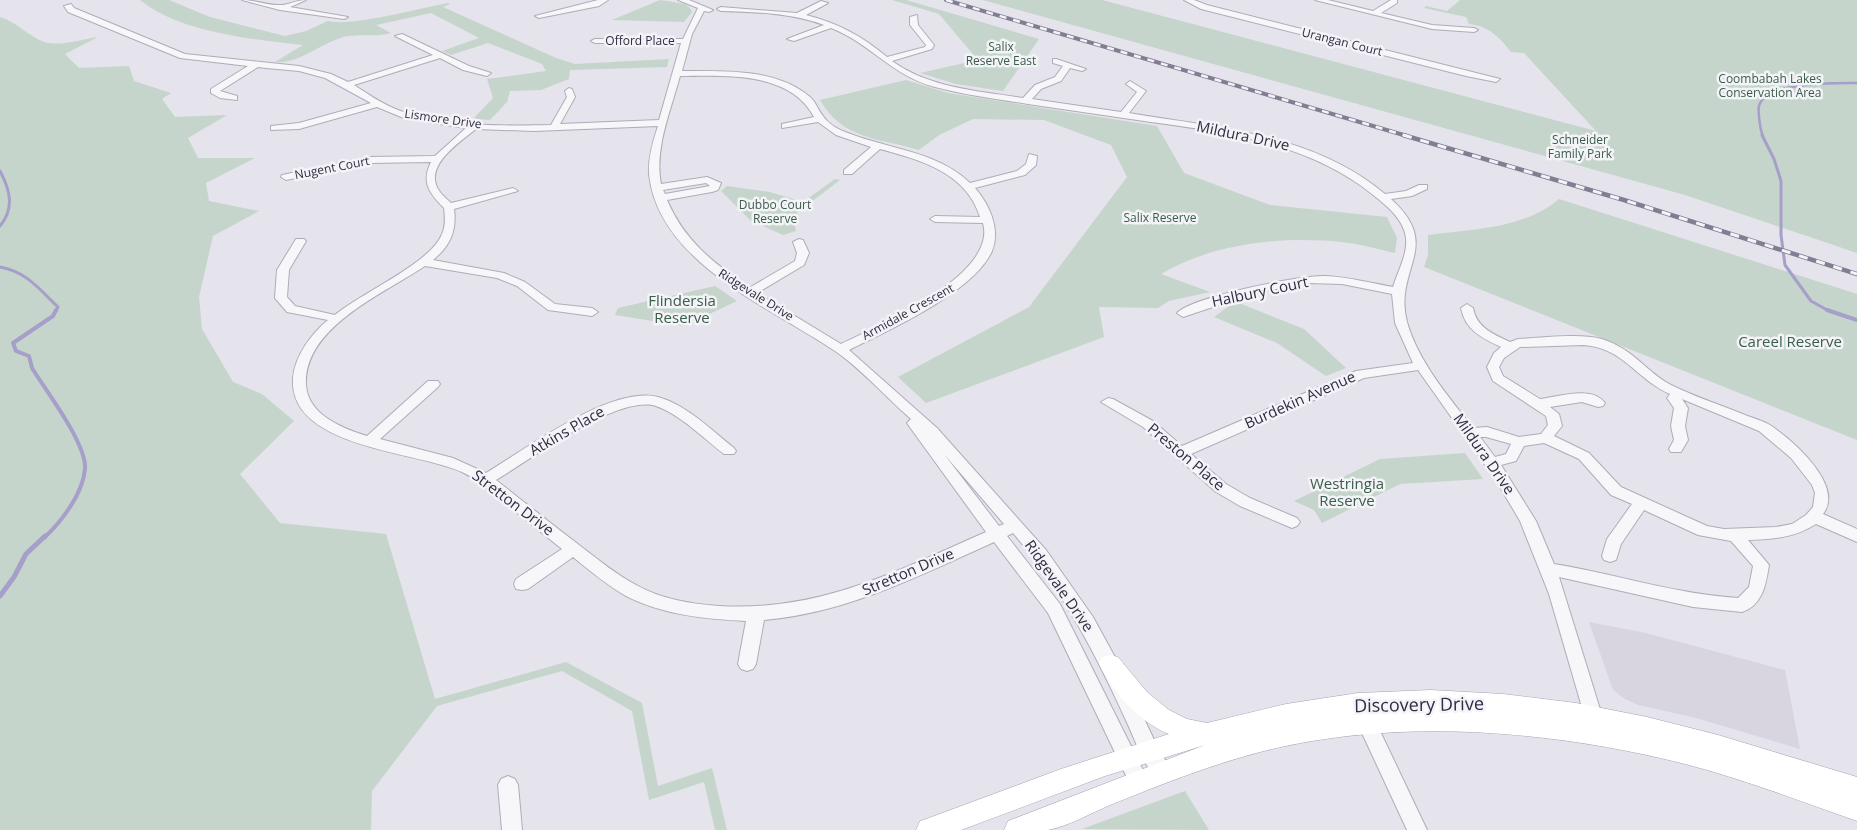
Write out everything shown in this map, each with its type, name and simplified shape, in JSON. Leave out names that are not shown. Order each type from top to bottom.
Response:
[{"type":"main road","points":[[1110,664],[1135,697],[1163,719],[1184,730],[1209,732]]},
{"type":"main road","name":"Discovery Drive","points":[[929,830],[1149,750],[1209,732],[1288,714],[1362,714],[1428,720],[1597,726],[1677,733],[1750,753],[1857,789]]},
{"type":"main road","name":"Discovery Drive","points":[[1017,830],[1210,754],[1362,714]]},
{"type":"main road","name":"Discovery Drive","points":[[1597,726],[1684,754],[1747,771],[1857,809]]},
{"type":"street","points":[[246,0],[280,8],[344,17]]},
{"type":"street","points":[[280,8],[302,0]]},
{"type":"street","points":[[539,16],[561,13],[604,0]]},
{"type":"street","points":[[682,0],[701,8],[718,10],[730,1]]},
{"type":"street","points":[[701,8],[702,3],[709,0]]},
{"type":"street","name":"Urangan Court","points":[[1188,0],[1198,5],[1496,79]]},
{"type":"street","points":[[1319,0],[1432,27],[1474,30]]},
{"type":"street","name":"Mildura Drive","points":[[730,1],[749,10]]},
{"type":"street","points":[[1376,13],[1394,1]]},
{"type":"street","points":[[796,17],[824,3]]},
{"type":"street","name":"Lismore Drive","points":[[68,6],[71,10],[183,56],[202,60],[314,72],[349,84],[378,104],[404,115],[475,124],[554,126],[663,123]]},
{"type":"street","name":"Ridgevale Drive","points":[[701,8],[689,30],[654,160],[658,193],[671,222],[696,253],[749,293],[841,349],[932,431],[1040,554],[1076,607],[1110,664],[1149,750],[1162,772]]},
{"type":"street","name":"Mildura Drive","points":[[718,10],[749,10],[832,25],[853,35],[885,60],[909,74],[936,84],[1026,100],[1253,135],[1289,145],[1339,166],[1358,177],[1383,197],[1402,217],[1413,243],[1412,255],[1402,274],[1398,292],[1402,323],[1408,341],[1422,366],[1492,463],[1528,522],[1547,569],[1597,726]]},
{"type":"street","points":[[885,60],[928,49],[930,45],[914,25],[914,17]]},
{"type":"street","points":[[791,39],[832,25]]},
{"type":"street","points":[[399,36],[466,68],[487,73]]},
{"type":"street","name":"Offord Place","points":[[595,41],[686,40]]},
{"type":"street","points":[[136,44],[147,41]]},
{"type":"street","points":[[349,84],[439,56]]},
{"type":"street","points":[[1056,61],[1082,69]]},
{"type":"street","points":[[1026,100],[1038,87],[1058,79],[1068,64]]},
{"type":"street","points":[[234,98],[222,96],[214,91],[256,65]]},
{"type":"street","name":"Armidale Crescent","points":[[676,74],[751,77],[778,83],[796,91],[808,100],[820,119],[844,135],[930,161],[959,177],[979,199],[990,234],[974,268],[965,278],[932,301],[841,349]]},
{"type":"street","points":[[1123,115],[1130,102],[1140,95],[1142,91],[1130,84]]},
{"type":"street","points":[[554,126],[571,97],[569,91]]},
{"type":"street","points":[[274,128],[299,126],[378,104]]},
{"type":"street","points":[[785,126],[820,119]]},
{"type":"street","points":[[475,124],[437,159],[430,173],[430,182],[434,192],[449,207],[513,191]]},
{"type":"street","points":[[848,172],[878,146]]},
{"type":"street","points":[[969,186],[1025,171],[1031,165],[1032,156]]},
{"type":"street","name":"Nugent Court","points":[[286,177],[369,160],[437,159]]},
{"type":"street","points":[[1383,197],[1408,194],[1423,187]]},
{"type":"street","name":"Stretton Drive","points":[[449,207],[449,233],[439,248],[423,262],[338,319],[314,343],[303,360],[300,392],[304,402],[313,414],[327,425],[350,435],[467,468],[486,480],[592,566],[631,591],[692,611],[756,615],[793,612],[847,598],[1014,526]]},
{"type":"street","points":[[935,220],[987,220]]},
{"type":"street","points":[[300,241],[283,270],[282,298],[291,308],[338,319]]},
{"type":"street","points":[[749,293],[800,263],[803,253],[799,242]]},
{"type":"street","points":[[423,262],[500,275],[521,284],[552,306],[592,312]]},
{"type":"street","name":"Halbury Court","points":[[1183,313],[1208,302],[1304,281],[1340,281],[1398,292]]},
{"type":"street","points":[[1467,308],[1468,316],[1477,328],[1510,346]]},
{"type":"street","points":[[1470,433],[1487,432],[1519,442],[1545,438],[1584,456],[1616,491],[1704,531],[1734,534],[1776,533],[1796,529],[1820,508],[1822,493],[1819,483],[1796,455],[1764,428],[1702,403],[1678,399],[1625,354],[1597,342],[1539,341],[1518,343],[1510,346],[1499,356],[1493,368],[1498,378],[1540,404],[1552,414],[1555,426],[1545,438]]},
{"type":"street","name":"Burdekin Avenue","points":[[1182,452],[1361,374],[1422,366]]},
{"type":"street","points":[[371,440],[433,384]]},
{"type":"street","points":[[1540,404],[1584,397],[1598,403]]},
{"type":"street","points":[[1676,449],[1681,440],[1678,426],[1678,399]]},
{"type":"street","name":"Atkins Place","points":[[486,480],[596,413],[630,401],[655,401],[675,409],[729,451]]},
{"type":"street","name":"Ridgevale Drive","points":[[900,402],[996,533],[1054,608],[1106,714],[1125,758],[1139,782]]},
{"type":"street","name":"Preston Place","points":[[1108,402],[1148,424],[1221,488],[1245,502],[1292,522]]},
{"type":"street","points":[[1492,463],[1511,456],[1519,442]]},
{"type":"street","points":[[1610,556],[1613,543],[1641,503]]},
{"type":"street","points":[[1813,516],[1857,536]]},
{"type":"street","points":[[1547,569],[1584,575],[1701,602],[1742,605],[1757,590],[1761,565],[1734,534]]},
{"type":"street","points":[[522,584],[573,549]]},
{"type":"street","points":[[748,664],[756,615]]},
{"type":"street","points":[[1362,714],[1416,830]]},
{"type":"street","points":[[508,785],[512,830]]},
{"type":"shaded area","points":[[1589,622],[1646,633],[1785,670],[1800,749],[1696,718],[1638,705],[1625,699],[1613,690]]},
{"type":"green space","points":[[140,0],[169,0],[210,17],[285,36],[306,31],[328,21],[339,22],[369,19],[448,3],[450,4],[443,7],[556,58],[575,64],[669,59],[667,67],[570,70],[569,79],[541,90],[510,91],[507,102],[490,120],[473,119],[493,98],[487,79],[546,71],[542,64],[488,43],[451,55],[442,51],[479,38],[431,13],[376,25],[391,33],[348,36],[329,42],[303,56],[285,62],[275,62],[303,45],[240,37],[196,27],[157,11]]},
{"type":"green space","points":[[660,0],[685,4],[692,12],[684,22],[612,20]]},
{"type":"green space","name":"Salix Reserve East","points":[[892,0],[906,0],[1039,39],[1003,91],[956,84],[920,73],[978,60],[939,14]]},
{"type":"green space","name":"Coombabah Lakes Conservation Area","points":[[983,0],[1102,0],[1596,131],[1524,53],[1511,52],[1493,33],[1482,27],[1469,24],[1466,17],[1424,8],[1426,6],[1447,11],[1460,0],[1857,0],[1857,253],[1685,195]]},
{"type":"green space","points":[[0,17],[12,22],[44,42],[57,44],[98,37],[65,54],[79,68],[129,66],[134,81],[171,93],[162,99],[175,117],[227,115],[188,138],[198,158],[255,158],[206,183],[209,201],[259,211],[213,236],[199,297],[202,329],[233,382],[262,394],[294,421],[240,474],[280,523],[386,534],[435,699],[566,662],[642,703],[658,786],[712,768],[727,830],[715,830],[704,782],[649,800],[632,711],[562,671],[437,706],[372,791],[371,830],[0,830]]},
{"type":"green space","name":"Salix Reserve","points":[[906,80],[948,93],[1157,126],[1184,173],[1270,205],[1387,217],[1397,238],[1395,253],[1342,242],[1296,240],[1249,244],[1203,255],[1161,274],[1210,292],[1169,301],[1158,308],[1099,307],[1104,337],[926,403],[898,377],[1029,307],[1127,177],[1111,145],[1044,120],[973,119],[939,135],[919,150],[863,136],[851,130],[829,113],[820,100]]},
{"type":"green space","name":"Dubbo Court Reserve","points":[[835,179],[840,180],[793,216],[796,231],[783,235],[750,220],[721,191],[727,186],[770,192],[803,202]]},
{"type":"green space","name":"Careel Reserve","points":[[1559,199],[1857,294],[1857,440],[1424,267],[1428,255],[1428,235],[1480,229],[1514,222],[1545,209]]},
{"type":"green space","name":"Flindersia Reserve","points":[[715,286],[737,301],[684,326],[615,315],[618,308]]},
{"type":"green space","points":[[1239,303],[1304,329],[1346,368],[1326,376],[1277,343],[1214,317],[1229,306]]},
{"type":"green space","name":"Westringia Reserve","points":[[1465,453],[1483,479],[1400,484],[1322,523],[1314,510],[1294,501],[1380,459]]},
{"type":"green space","points":[[1185,791],[1209,830],[1082,829]]},
{"type":"waterway","points":[[1763,136],[1760,125],[1759,106],[1764,98],[1774,92],[1803,85],[1857,83]]},
{"type":"waterway","points":[[1762,135],[1774,159],[1781,181],[1781,235],[1785,265],[1811,301],[1828,310]]},
{"type":"waterway","points":[[0,171],[9,199],[8,212],[0,226]]},
{"type":"waterway","points":[[0,267],[18,273],[32,282],[58,307],[56,311]]},
{"type":"waterway","points":[[44,538],[64,516],[76,498],[85,469],[84,458],[73,432],[32,368],[29,356],[16,351],[13,343],[53,316],[56,310]]},
{"type":"waterway","points":[[1828,310],[1857,320]]},
{"type":"waterway","points":[[0,596],[14,577],[26,554],[45,536]]},
{"type":"railway","points":[[946,0],[1407,136]]},
{"type":"railway","points":[[1403,135],[1624,200],[1857,274]]},
{"type":"park label","name":"Schneider Family Park","points":[[1580,147]]}]
